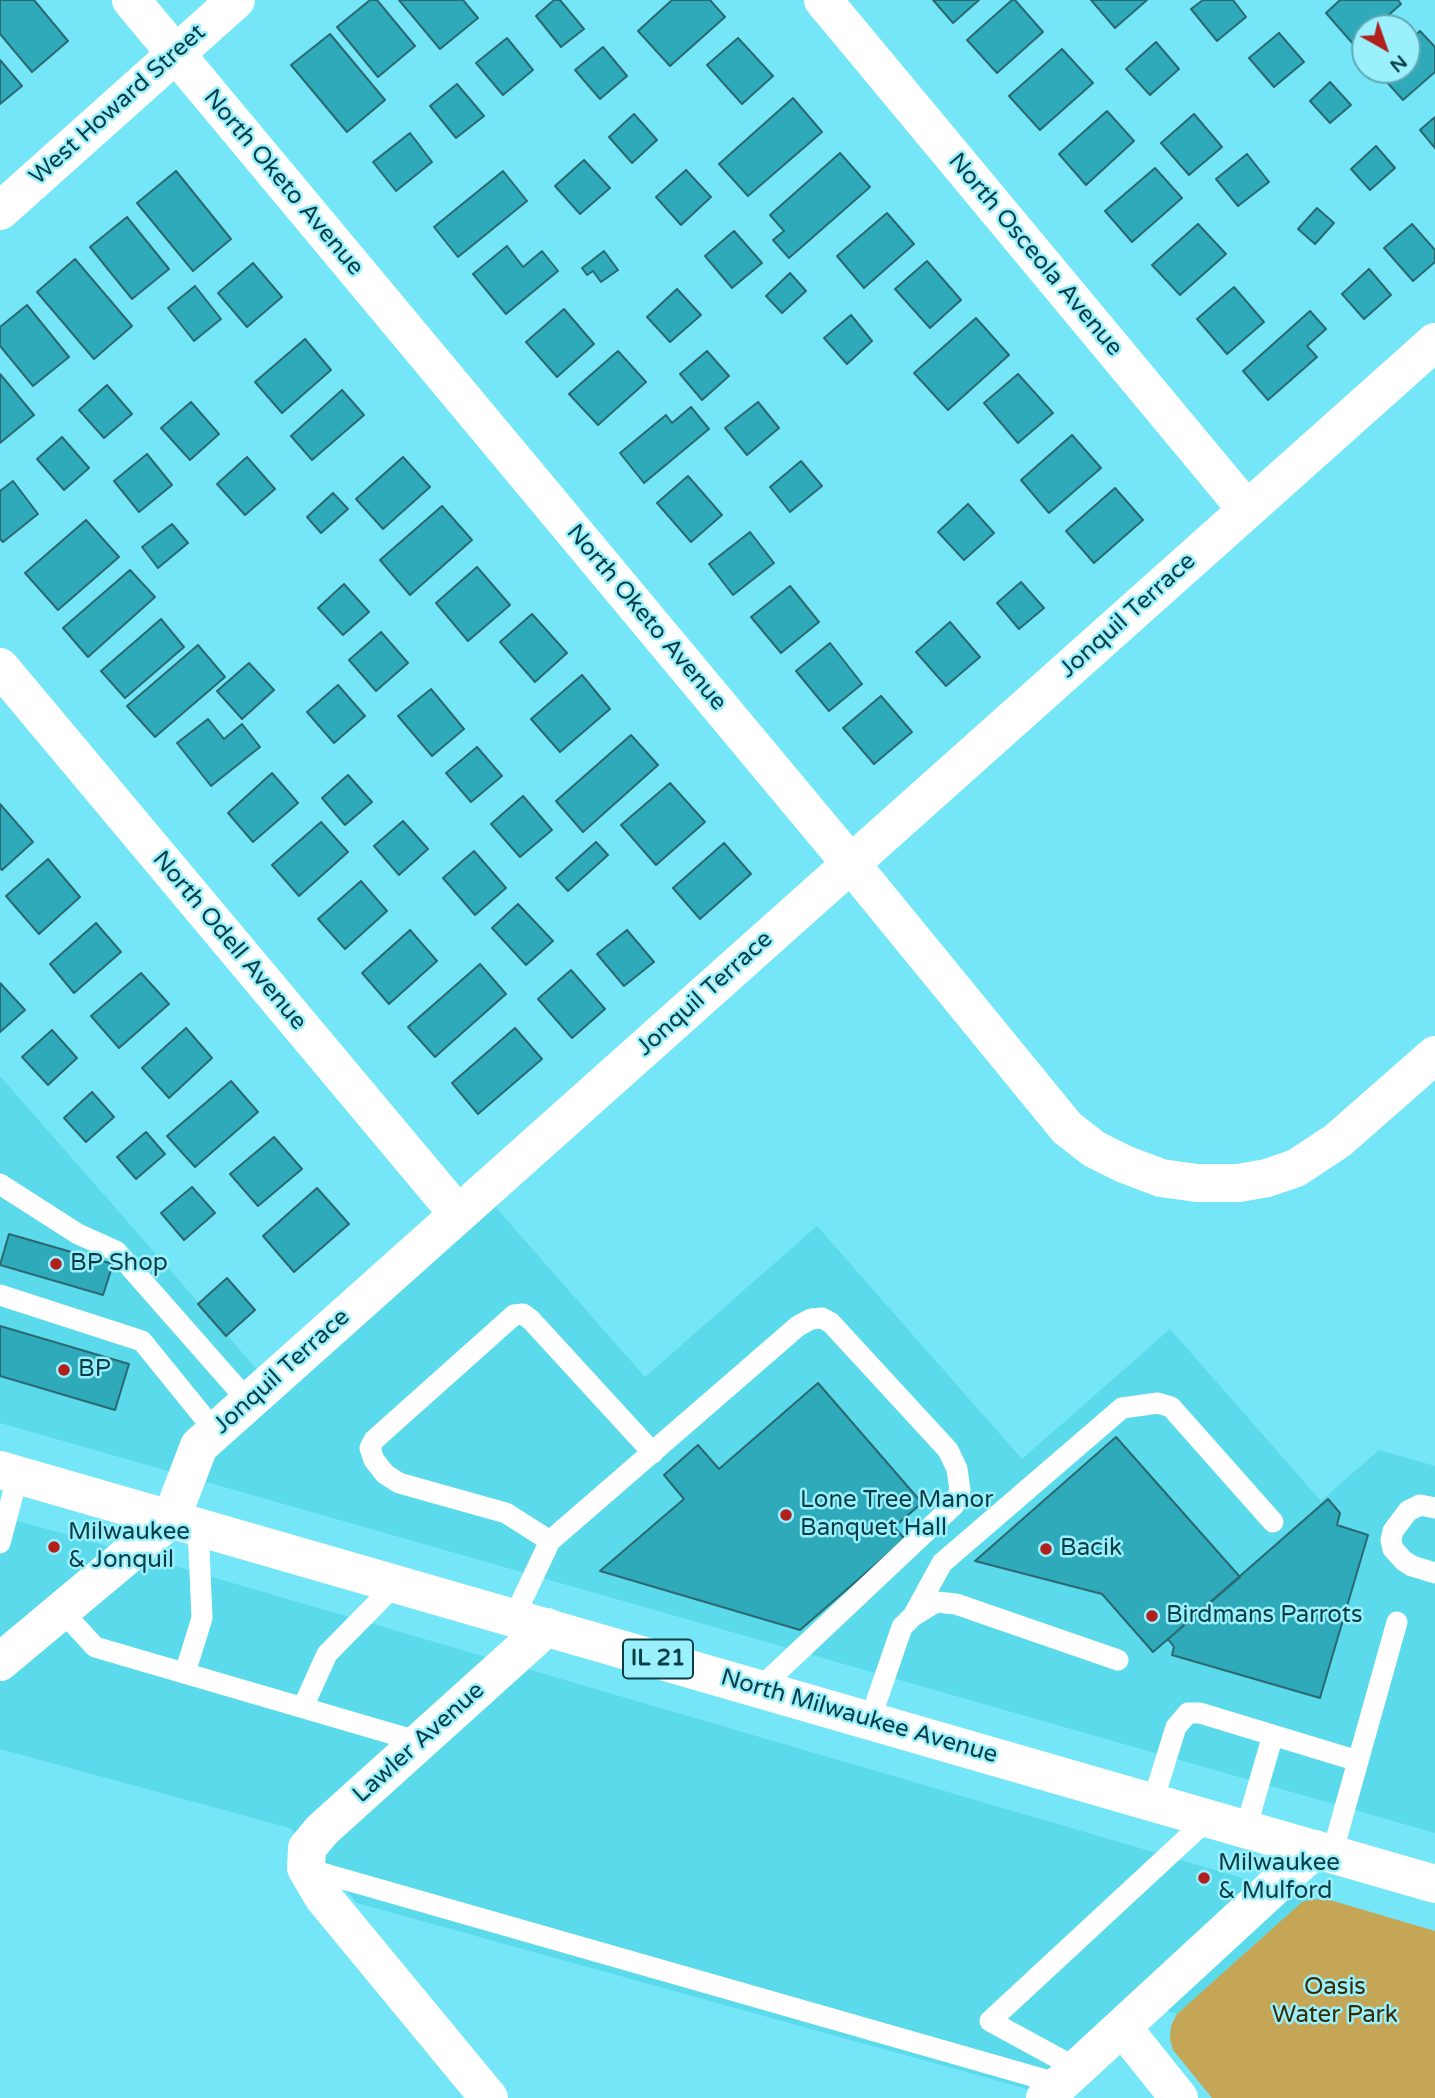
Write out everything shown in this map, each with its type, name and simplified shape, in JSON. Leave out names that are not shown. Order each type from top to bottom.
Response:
[{"type":"street","name":"North Oketo Avenue","points":[[131,0],[851,864],[1067,1128],[1094,1149],[1161,1178],[1197,1183],[1267,1178],[1296,1168],[1337,1141],[1435,1055]]},
{"type":"street","name":"West Howard Street","points":[[0,211],[236,0]]},
{"type":"street","name":"North Osceola Avenue","points":[[823,0],[1247,510]]},
{"type":"street","name":"Jonquil Terrace","points":[[0,1662],[61,1610],[184,1523],[199,1446],[215,1431],[1435,342]]},
{"type":"street","name":"North Odell Avenue","points":[[0,667],[458,1214]]},
{"type":"street","name":"North Milwaukee Avenue","points":[[9,1473],[1435,1884]]},
{"type":"street","name":"Lawler Avenue","points":[[306,1868],[307,1848],[322,1830],[420,1742],[531,1622]]},
{"type":"street","points":[[1061,2084],[1324,1851]]},
{"type":"street","points":[[306,1868],[323,1897],[489,2098]]},
{"type":"street","points":[[1123,2028],[1179,2098]]},
{"type":"lane","points":[[0,1184],[78,1234],[116,1251],[248,1401]]},
{"type":"lane","points":[[0,1295],[142,1342],[215,1431]]},
{"type":"lane","points":[[551,1541],[506,1513],[399,1483],[384,1474],[374,1460],[370,1448],[374,1440],[514,1315],[523,1314],[653,1453]]},
{"type":"lane","points":[[531,1622],[551,1541],[798,1326],[811,1319],[822,1318],[831,1323],[948,1450],[957,1469],[960,1490],[954,1505],[760,1688]]},
{"type":"lane","points":[[870,1720],[902,1628],[913,1616],[942,1563],[1122,1408],[1158,1403],[1171,1407],[1273,1522]]},
{"type":"lane","points":[[0,1543],[9,1473]]},
{"type":"lane","points":[[1435,1508],[1420,1505],[1408,1511],[1393,1531],[1391,1540],[1397,1556],[1412,1566],[1435,1573]]},
{"type":"lane","points":[[184,1523],[202,1618],[186,1673]]},
{"type":"lane","points":[[303,1707],[327,1654],[396,1584]]},
{"type":"lane","points":[[913,1616],[936,1602],[956,1604],[1118,1660]]},
{"type":"lane","points":[[61,1610],[95,1647],[420,1742]]},
{"type":"lane","points":[[1324,1851],[1358,1761],[1397,1622]]},
{"type":"lane","points":[[1153,1801],[1176,1727],[1188,1713],[1200,1713],[1358,1761]]},
{"type":"lane","points":[[1246,1828],[1273,1735]]},
{"type":"lane","points":[[1061,2084],[990,2021],[1210,1817]]},
{"type":"lane","points":[[306,1868],[1061,2084]]},
{"type":"shaded area","points":[[0,1076],[276,1391],[491,1202],[645,1377],[817,1226],[1022,1459],[1170,1329],[1321,1501],[1379,1450],[1435,1466],[1435,1833],[0,1423]]},
{"type":"shaded area","points":[[0,1516],[1314,1899],[1302,1902],[1177,2014],[1156,2008],[1056,2097],[357,1903],[290,1828],[0,1749]]},
{"type":"green space","name":"Oasis Water Park","points":[[1314,1899],[1330,1900],[1435,1931],[1435,2098],[1212,2098],[1173,2050],[1171,2026],[1177,2014],[1302,1902]]},
{"type":"building","points":[[0,0],[34,0],[68,41],[32,72],[0,34]]},
{"type":"building","points":[[370,0],[377,0],[415,46],[378,77],[337,27]]},
{"type":"building","points":[[399,0],[463,0],[478,18],[440,49]]},
{"type":"building","points":[[554,0],[560,0],[584,29],[561,47],[536,16]]},
{"type":"building","points":[[672,0],[710,0],[725,17],[670,66],[638,31]]},
{"type":"building","points":[[933,0],[979,0],[953,23]]},
{"type":"building","points":[[1015,0],[1043,32],[997,73],[967,40]]},
{"type":"building","points":[[1091,0],[1147,0],[1115,28]]},
{"type":"building","points":[[1203,0],[1233,0],[1246,17],[1217,41],[1191,9]]},
{"type":"building","points":[[1340,0],[1398,0],[1401,4],[1390,14],[1351,14],[1351,42],[1326,13]]},
{"type":"building","points":[[1421,32],[1435,47],[1435,72],[1403,100],[1389,84],[1421,84]]},
{"type":"building","points":[[1279,33],[1304,62],[1274,87],[1249,58]]},
{"type":"building","points":[[330,34],[385,100],[347,132],[291,65]]},
{"type":"building","points":[[507,38],[533,70],[503,95],[476,63]]},
{"type":"building","points":[[738,38],[773,76],[742,104],[707,65]]},
{"type":"building","points":[[1156,42],[1179,69],[1150,95],[1126,69]]},
{"type":"building","points":[[603,47],[627,76],[600,99],[575,70]]},
{"type":"building","points":[[1062,49],[1093,83],[1040,130],[1009,96]]},
{"type":"building","points":[[0,60],[22,86],[0,104]]},
{"type":"building","points":[[1330,82],[1351,105],[1330,123],[1310,101]]},
{"type":"building","points":[[457,84],[484,116],[456,138],[430,106]]},
{"type":"building","points":[[793,98],[822,132],[748,196],[719,164]]},
{"type":"building","points":[[1107,111],[1134,141],[1086,185],[1059,154]]},
{"type":"building","points":[[634,114],[657,140],[632,163],[609,137]]},
{"type":"building","points":[[1194,114],[1222,147],[1189,175],[1161,143]]},
{"type":"building","points":[[1435,117],[1435,148],[1420,130]]},
{"type":"building","points":[[410,133],[432,162],[396,191],[373,162]]},
{"type":"building","points":[[1376,146],[1395,168],[1370,190],[1351,169]]},
{"type":"building","points":[[840,153],[870,187],[789,258],[773,240],[784,231],[770,215]]},
{"type":"building","points":[[1247,154],[1269,182],[1238,206],[1216,179]]},
{"type":"building","points":[[584,160],[610,188],[580,214],[555,186]]},
{"type":"building","points":[[1155,168],[1182,198],[1132,242],[1105,211]]},
{"type":"building","points":[[686,170],[711,197],[681,225],[656,197]]},
{"type":"building","points":[[176,171],[231,239],[193,271],[137,203]]},
{"type":"building","points":[[503,171],[527,201],[458,257],[434,227]]},
{"type":"building","points":[[1317,208],[1334,223],[1315,244],[1298,229]]},
{"type":"building","points":[[887,213],[914,244],[864,288],[837,256]]},
{"type":"building","points":[[127,217],[169,269],[132,299],[90,247]]},
{"type":"building","points":[[1198,224],[1226,254],[1180,295],[1152,265]]},
{"type":"building","points":[[1412,224],[1435,250],[1435,262],[1413,281],[1384,248]]},
{"type":"building","points":[[734,231],[762,263],[732,288],[705,256]]},
{"type":"building","points":[[507,246],[523,267],[542,251],[558,271],[506,314],[473,274]]},
{"type":"building","points":[[604,251],[618,270],[601,282],[593,271],[587,275],[582,268]]},
{"type":"building","points":[[75,259],[132,326],[94,359],[37,292]]},
{"type":"building","points":[[927,261],[961,300],[930,328],[895,289]]},
{"type":"building","points":[[253,263],[282,297],[247,327],[218,293]]},
{"type":"building","points":[[1369,269],[1391,295],[1364,319],[1342,294]]},
{"type":"building","points":[[790,273],[806,291],[782,313],[766,296]]},
{"type":"building","points":[[195,286],[221,319],[194,341],[168,308]]},
{"type":"building","points":[[1234,287],[1264,322],[1227,354],[1197,319]]},
{"type":"building","points":[[677,289],[701,315],[670,342],[647,317]]},
{"type":"building","points":[[27,305],[69,357],[33,386],[0,346],[0,327]]},
{"type":"building","points":[[564,309],[594,344],[557,377],[526,342]]},
{"type":"building","points":[[1310,311],[1326,329],[1307,346],[1317,357],[1268,400],[1243,371]]},
{"type":"building","points":[[851,315],[872,341],[847,364],[824,338]]},
{"type":"building","points":[[976,318],[1009,355],[948,410],[914,373]]},
{"type":"building","points":[[305,339],[331,370],[282,413],[255,382]]},
{"type":"building","points":[[618,351],[646,382],[598,425],[569,394]]},
{"type":"building","points":[[707,351],[729,376],[702,400],[680,374]]},
{"type":"building","points":[[0,374],[34,415],[0,443]]},
{"type":"building","points":[[1018,374],[1053,413],[1018,443],[984,403]]},
{"type":"building","points":[[107,385],[132,414],[104,438],[79,410]]},
{"type":"building","points":[[342,390],[364,415],[312,460],[291,436]]},
{"type":"building","points":[[191,402],[219,434],[190,460],[161,428]]},
{"type":"building","points":[[758,402],[779,428],[747,455],[725,428]]},
{"type":"building","points":[[691,407],[709,429],[644,483],[620,453],[666,415],[672,423]]},
{"type":"building","points":[[1072,435],[1101,468],[1049,513],[1021,480]]},
{"type":"building","points":[[62,437],[89,468],[64,490],[37,459]]},
{"type":"building","points":[[147,454],[172,485],[139,512],[114,481]]},
{"type":"building","points":[[247,457],[275,489],[245,515],[217,484]]},
{"type":"building","points":[[403,457],[430,487],[383,529],[356,499]]},
{"type":"building","points":[[801,461],[822,486],[790,512],[770,487]]},
{"type":"building","points":[[688,476],[722,515],[691,542],[657,503]]},
{"type":"building","points":[[13,481],[38,514],[3,542],[0,539],[0,491]]},
{"type":"building","points":[[1115,488],[1143,520],[1094,563],[1066,531]]},
{"type":"building","points":[[333,493],[348,509],[321,533],[307,517]]},
{"type":"building","points":[[968,504],[994,533],[964,560],[938,532]]},
{"type":"building","points":[[442,506],[472,540],[410,595],[380,560]]},
{"type":"building","points":[[86,520],[119,557],[58,610],[25,573]]},
{"type":"building","points":[[172,524],[188,543],[158,568],[142,547]]},
{"type":"building","points":[[750,532],[774,563],[733,595],[709,564]]},
{"type":"building","points":[[477,567],[510,605],[468,641],[436,603]]},
{"type":"building","points":[[130,570],[155,597],[88,657],[63,628]]},
{"type":"building","points":[[1021,582],[1044,608],[1019,629],[997,603]]},
{"type":"building","points":[[344,584],[369,612],[343,635],[318,608]]},
{"type":"building","points":[[790,586],[819,622],[781,653],[751,617]]},
{"type":"building","points":[[532,614],[567,653],[535,682],[500,642]]},
{"type":"building","points":[[161,619],[184,647],[125,698],[101,671]]},
{"type":"building","points":[[950,622],[980,657],[946,686],[916,652]]},
{"type":"building","points":[[381,632],[408,663],[376,691],[349,660]]},
{"type":"building","points":[[830,643],[862,684],[829,711],[796,671]]},
{"type":"building","points":[[198,645],[225,677],[155,737],[127,706]]},
{"type":"building","points":[[249,663],[274,690],[242,719],[217,691]]},
{"type":"building","points":[[582,675],[610,709],[560,752],[531,719]]},
{"type":"building","points":[[338,685],[365,716],[334,743],[307,712]]},
{"type":"building","points":[[431,689],[464,729],[432,756],[398,716]]},
{"type":"building","points":[[881,696],[912,732],[874,764],[843,728]]},
{"type":"building","points":[[208,719],[224,739],[242,724],[260,747],[211,786],[177,743]]},
{"type":"building","points":[[631,735],[658,765],[583,832],[556,801]]},
{"type":"building","points":[[477,747],[502,776],[471,802],[446,773]]},
{"type":"building","points":[[272,773],[298,803],[253,842],[228,813]]},
{"type":"building","points":[[348,775],[372,802],[345,825],[322,798]]},
{"type":"building","points":[[670,783],[705,822],[656,865],[621,825]]},
{"type":"building","points":[[523,796],[552,830],[520,857],[491,824]]},
{"type":"building","points":[[0,804],[33,842],[2,870],[0,868]]},
{"type":"building","points":[[403,821],[428,849],[399,875],[374,846]]},
{"type":"building","points":[[321,822],[348,852],[299,896],[272,865]]},
{"type":"building","points":[[596,842],[608,855],[568,891],[556,878]]},
{"type":"building","points":[[724,843],[751,874],[700,919],[673,888]]},
{"type":"building","points":[[474,851],[506,888],[475,915],[443,878]]},
{"type":"building","points":[[48,859],[80,897],[39,934],[6,896]]},
{"type":"building","points":[[361,881],[387,911],[345,949],[318,919]]},
{"type":"building","points":[[518,904],[553,941],[526,965],[492,928]]},
{"type":"building","points":[[96,923],[121,952],[74,993],[50,964]]},
{"type":"building","points":[[410,930],[437,961],[389,1004],[362,973]]},
{"type":"building","points":[[627,930],[654,962],[624,986],[597,954]]},
{"type":"building","points":[[480,964],[506,994],[435,1057],[408,1027]]},
{"type":"building","points":[[571,970],[605,1009],[572,1038],[538,999]]},
{"type":"building","points":[[141,973],[169,1004],[119,1048],[91,1016]]},
{"type":"building","points":[[0,983],[25,1010],[0,1032]]},
{"type":"building","points":[[186,1028],[212,1058],[169,1098],[142,1068]]},
{"type":"building","points":[[515,1028],[542,1059],[478,1114],[452,1083]]},
{"type":"building","points":[[52,1030],[77,1058],[48,1085],[22,1057]]},
{"type":"building","points":[[231,1081],[258,1112],[195,1167],[167,1136]]},
{"type":"building","points":[[92,1092],[114,1117],[86,1142],[64,1118]]},
{"type":"building","points":[[146,1132],[165,1154],[136,1179],[117,1157]]},
{"type":"building","points":[[274,1137],[302,1169],[258,1206],[230,1174]]},
{"type":"building","points":[[192,1187],[215,1213],[184,1240],[161,1213]]},
{"type":"building","points":[[317,1188],[349,1224],[294,1272],[263,1236]]},
{"type":"building","name":"BP Shop","points":[[9,1234],[113,1264],[103,1295],[0,1265]]},
{"type":"building","points":[[227,1278],[255,1310],[226,1336],[198,1304]]},
{"type":"building","name":"BP","points":[[0,1326],[129,1364],[115,1410],[0,1376]]},
{"type":"building","name":"Lone Tree Manor Banquet Hall","points":[[818,1383],[922,1503],[894,1527],[905,1539],[800,1630],[600,1571],[684,1499],[664,1475],[698,1445],[719,1469]]},
{"type":"building","points":[[1116,1437],[1240,1577],[1153,1652],[1102,1594],[975,1561]]},
{"type":"building","points":[[1328,1499],[1340,1513],[1337,1525],[1368,1535],[1320,1698],[1172,1655],[1174,1647],[1168,1639]]},
{"type":"place","name":"BP Shop","points":[[56,1264]]},
{"type":"place","name":"BP","points":[[64,1370]]},
{"type":"place","name":"Lone Tree Manor Banquet Hall","points":[[786,1515]]},
{"type":"place","name":"Milwaukee & Jonquil","points":[[54,1547]]},
{"type":"place","name":"Bacik","points":[[1046,1549]]},
{"type":"place","name":"Birdmans Parrots","points":[[1152,1616]]},
{"type":"place","name":"Milwaukee & Mulford","points":[[1204,1878]]}]
